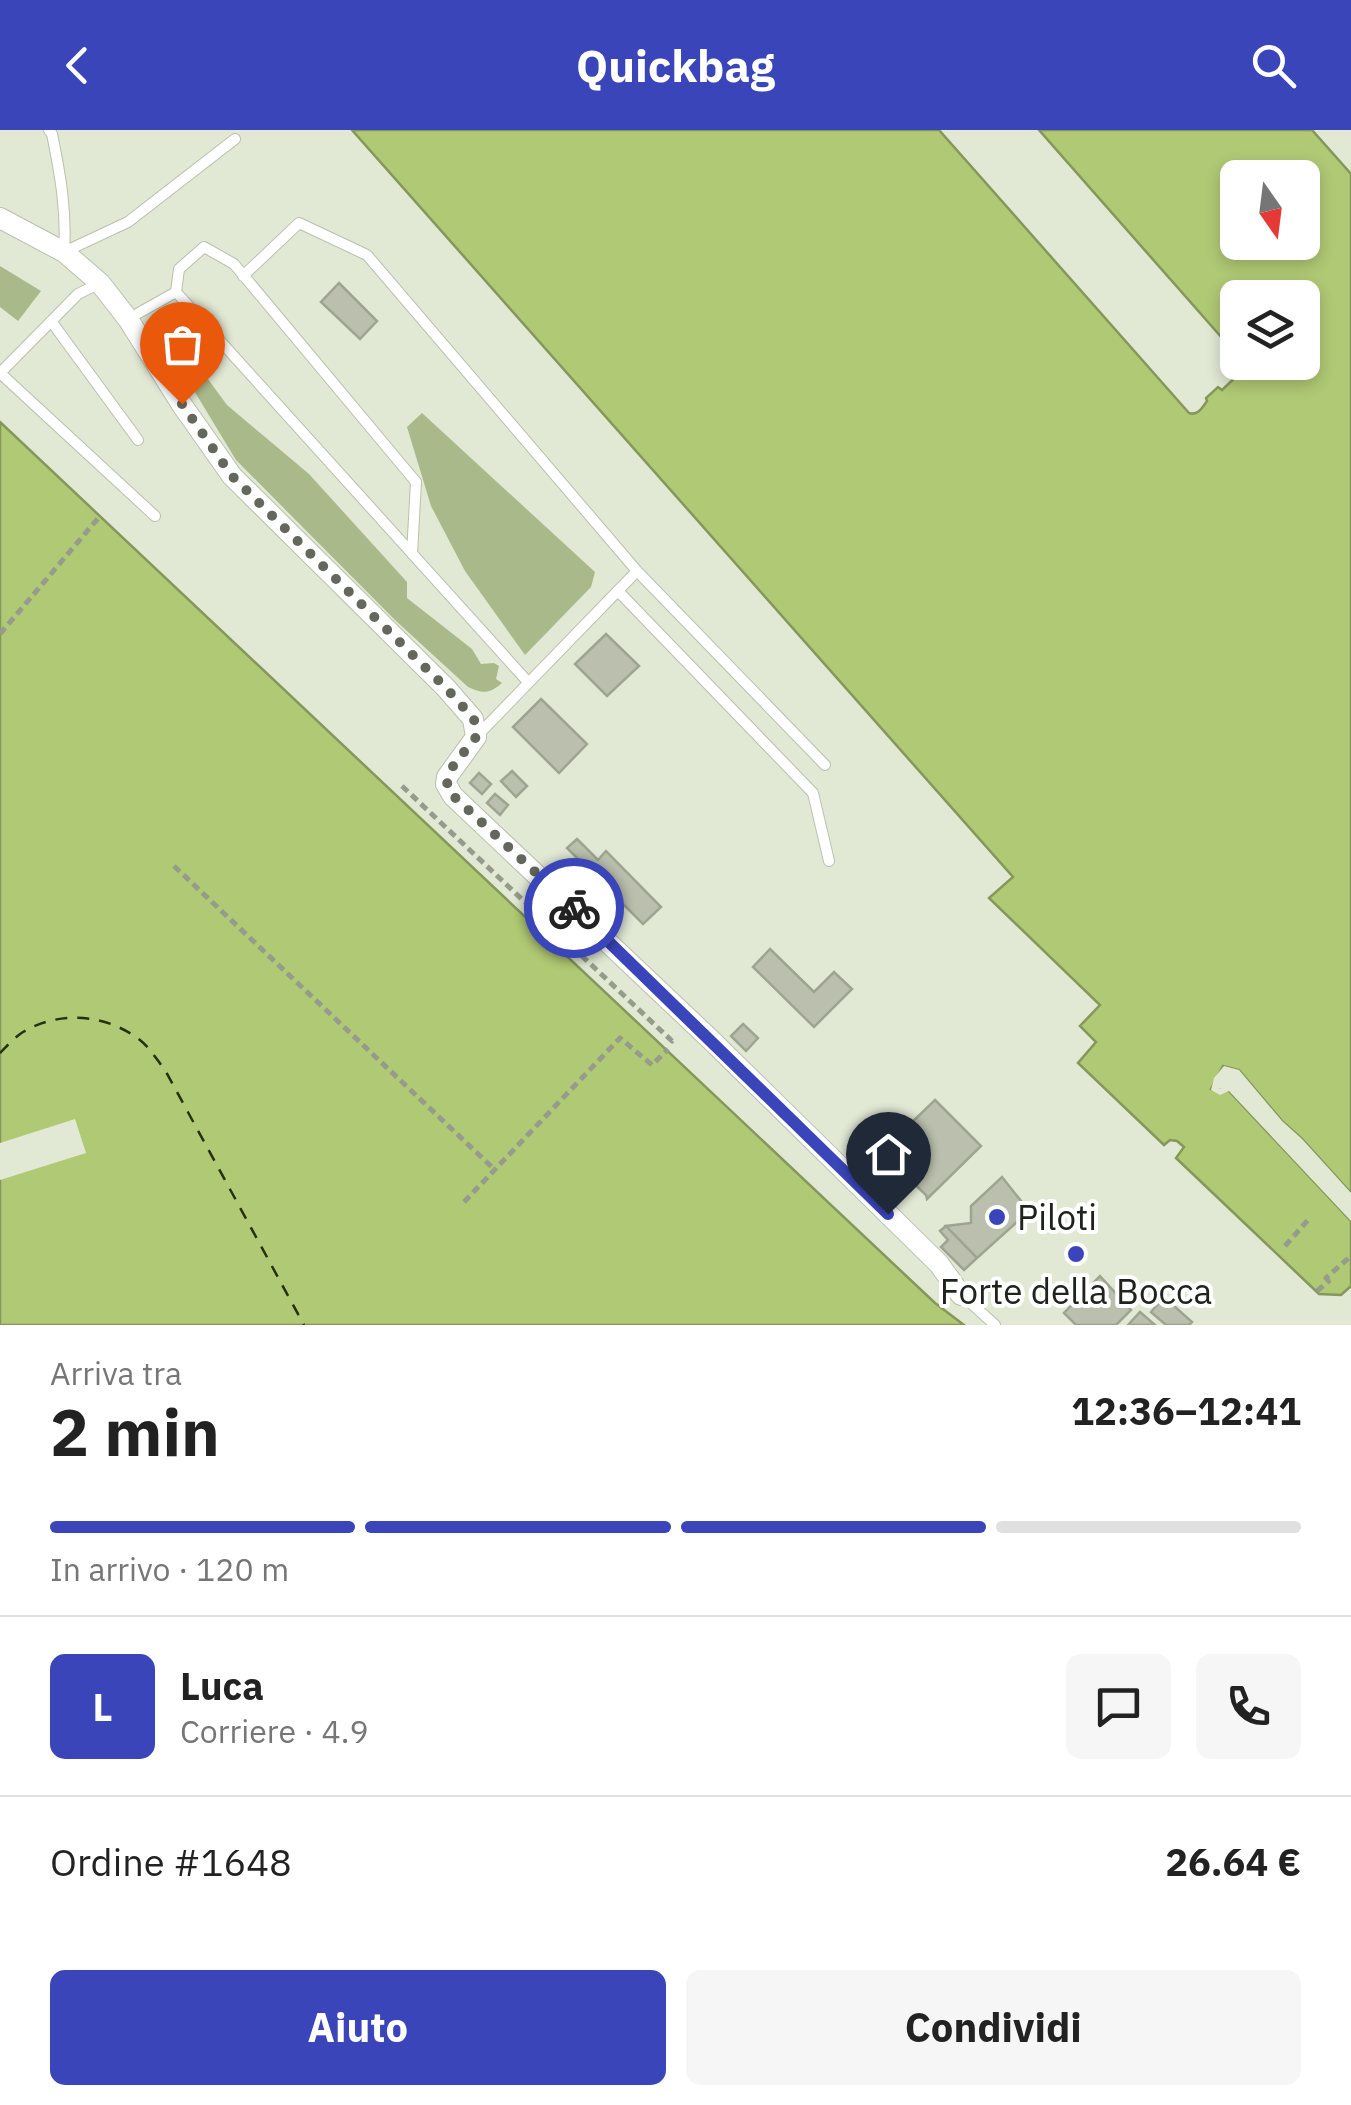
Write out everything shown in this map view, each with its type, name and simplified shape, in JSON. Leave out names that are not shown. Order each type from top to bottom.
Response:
[{"type":"street","points":[[0,218],[64,252],[100,284],[128,318],[232,476],[474,719],[476,737],[448,772],[448,791],[737,1065],[939,1264],[961,1294]]},
{"type":"lane","points":[[49,130],[62,182],[64,252]]},
{"type":"lane","points":[[64,252],[128,222],[234,139]]},
{"type":"lane","points":[[243,276],[299,223],[367,255],[637,571],[825,765]]},
{"type":"lane","points":[[412,554],[416,482],[234,264],[204,247],[179,269],[176,292],[412,554],[528,682]]},
{"type":"lane","points":[[100,284],[78,294],[0,373],[155,516]]},
{"type":"lane","points":[[128,318],[176,292]]},
{"type":"lane","points":[[51,321],[138,440]]},
{"type":"lane","points":[[476,737],[637,571]]},
{"type":"lane","points":[[618,590],[813,794],[829,861]]},
{"type":"lane","points":[[961,1294],[995,1325]]},
{"type":"path","points":[[0,634],[100,516]]},
{"type":"path","points":[[402,786],[672,1040],[679,1034]]},
{"type":"path","points":[[174,866],[495,1170]]},
{"type":"path","points":[[464,1202],[620,1038],[652,1066],[668,1049]]},
{"type":"path","points":[[1285,1246],[1308,1220]]},
{"type":"path","points":[[1317,1291],[1351,1256]]},
{"type":"shaded area","points":[[352,130],[939,130],[1192,414],[1200,411],[1218,387],[1222,390],[1233,380],[1320,380],[1320,280],[1220,280],[1220,336],[1039,130],[1312,130],[1351,174],[1351,1193],[1239,1070],[1223,1066],[1211,1089],[1229,1091],[1351,1221],[1351,1286],[1341,1295],[1319,1294],[1176,1158],[1184,1147],[1170,1140],[1164,1145],[1078,1063],[1096,1042],[1080,1026],[1100,1005],[989,898],[1013,877]]},
{"type":"shaded area","points":[[0,266],[41,291],[18,321],[0,307]]},
{"type":"shaded area","points":[[161,336],[177,337],[227,405],[309,474],[407,582],[407,598],[472,649],[481,664],[499,666],[496,679],[502,683],[486,692],[468,687],[396,621],[236,460]]},
{"type":"shaded area","points":[[422,413],[595,572],[591,587],[525,655],[465,571],[431,506],[407,427]]},
{"type":"shaded area","points":[[0,422],[935,1303],[964,1325],[0,1325]]},
{"type":"pier","points":[[1224,1066],[1239,1070],[1351,1193],[1351,1198],[1236,1075],[1225,1072],[1217,1087],[1233,1087],[1351,1213],[1351,1221],[1229,1091],[1220,1095],[1211,1090],[1214,1078]]},
{"type":"pier","points":[[75,1119],[86,1153],[0,1180],[0,1143]]},
{"type":"building","points":[[339,283],[377,321],[360,339],[321,302]]},
{"type":"building","points":[[606,634],[639,666],[607,696],[575,664]]},
{"type":"building","points":[[541,699],[587,744],[559,773],[513,727]]},
{"type":"building","points":[[512,771],[527,786],[516,797],[501,781]]},
{"type":"building","points":[[479,773],[491,784],[482,794],[470,783]]},
{"type":"building","points":[[495,794],[508,805],[500,815],[487,803]]},
{"type":"building","points":[[577,839],[598,860],[606,851],[661,907],[643,924],[567,848]]},
{"type":"building","points":[[580,861],[596,876],[580,893],[564,878]]},
{"type":"building","points":[[770,949],[814,992],[834,972],[852,989],[814,1027],[753,967]]},
{"type":"building","points":[[743,1024],[758,1038],[746,1051],[731,1036]]},
{"type":"building","points":[[935,1100],[981,1146],[927,1199],[881,1152]]},
{"type":"building","name":"Piloti","points":[[1002,1177],[1029,1211],[977,1258],[946,1226],[971,1223],[971,1206]]},
{"type":"building","points":[[946,1226],[977,1258],[964,1270],[941,1247],[948,1240],[940,1231]]},
{"type":"building","points":[[1100,1276],[1131,1310],[1116,1325],[1076,1325],[1064,1313]]},
{"type":"building","points":[[1164,1297],[1192,1322],[1189,1325],[1166,1325],[1151,1312]]},
{"type":"building","points":[[1140,1312],[1155,1325],[1128,1325]]},
{"type":"ferry route","points":[[0,1053],[23,1032],[67,1018],[98,1020],[127,1031],[144,1043],[165,1070],[304,1325]]},
{"type":"way so far","points":[[182,404],[215,454],[254,500],[474,719],[476,737],[448,772],[448,791],[574,908]]},
{"type":"place","name":"Piloti","points":[[997,1217]]},
{"type":"place","name":"Forte della Bocca","points":[[1076,1254]]},
{"type":"route","points":[[574,908],[888,1214]]}]
